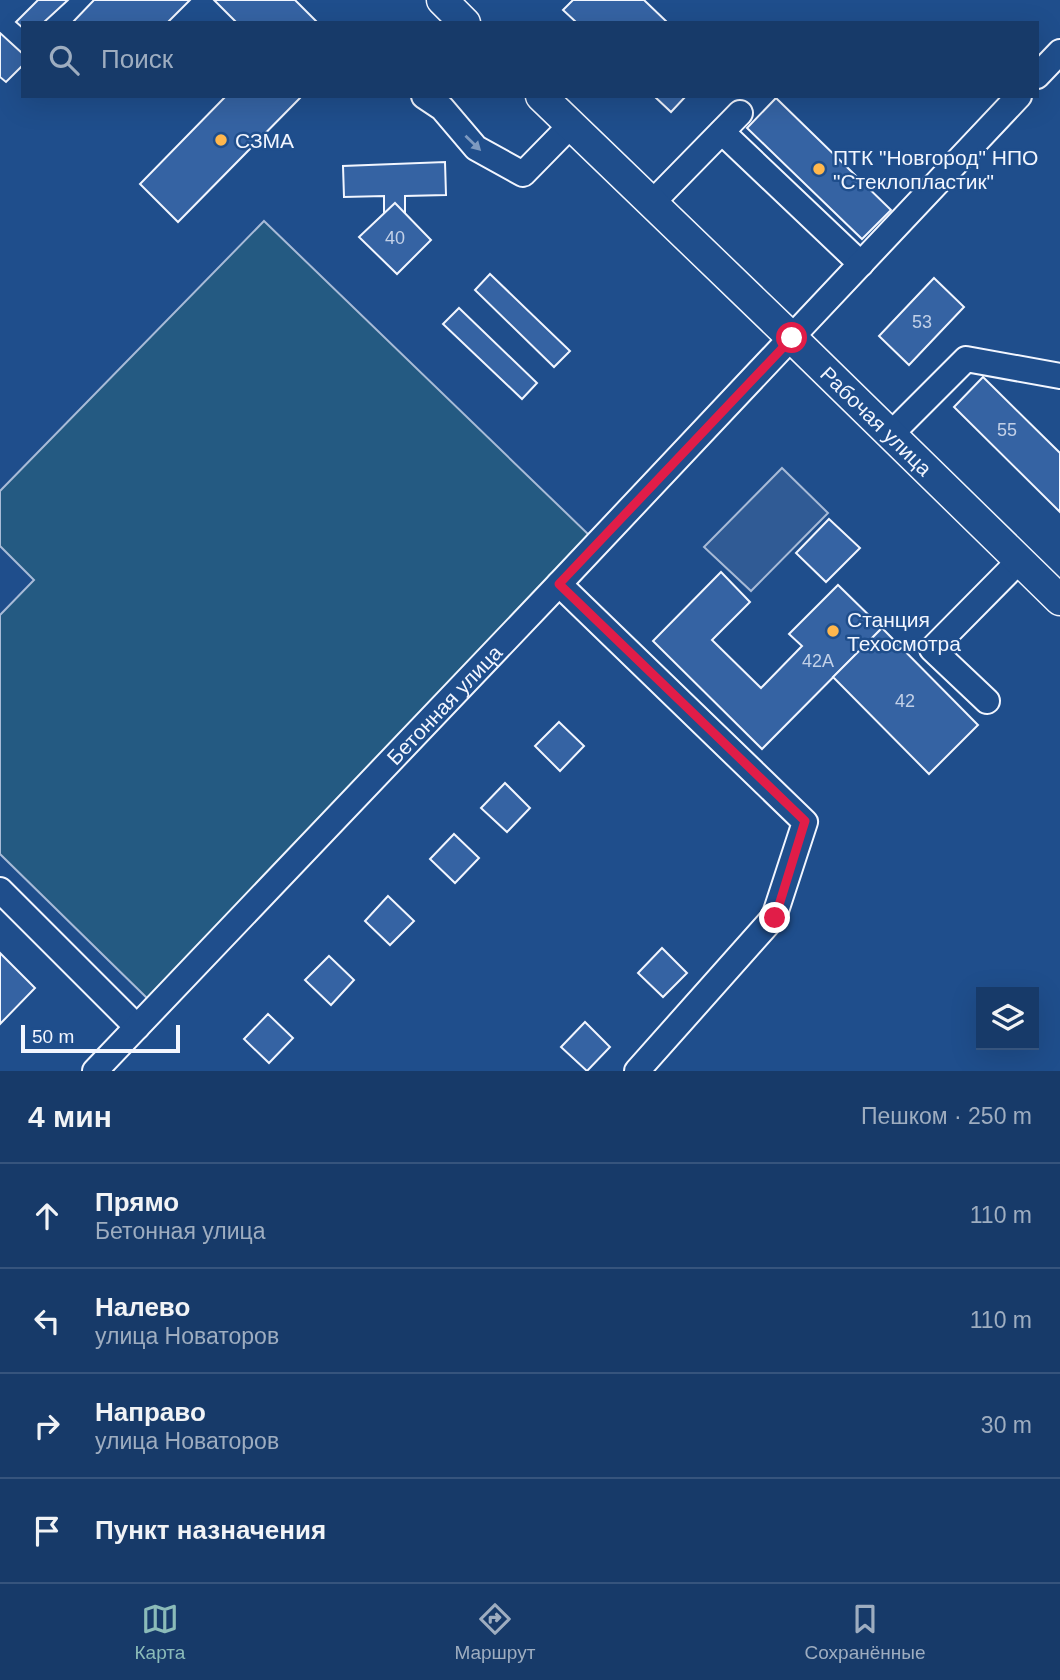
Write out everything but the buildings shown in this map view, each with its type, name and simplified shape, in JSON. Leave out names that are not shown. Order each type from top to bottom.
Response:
[{"type":"main road","name":"Рабочая улица","points":[[543,98],[1060,600]]},
{"type":"street","points":[[1039,74],[1060,52]]},
{"type":"street","points":[[427,98],[442,108],[476,148],[523,174],[570,125]]},
{"type":"street","name":"Бетонная улица","points":[[95,1071],[1017,98]]},
{"type":"street","points":[[651,204],[740,113]]},
{"type":"street","points":[[722,132],[861,264]]},
{"type":"street","points":[[890,435],[966,359],[1060,376]]},
{"type":"street","points":[[987,701],[932,649],[1019,561]]},
{"type":"street","points":[[559,584],[805,821],[775,918],[637,1071]]},
{"type":"street","points":[[0,890],[138,1027]]},
{"type":"shaded area","points":[[264,221],[590,536],[149,1000],[0,854],[0,615],[34,580],[0,546],[0,491]]},
{"type":"shaded area","points":[[782,468],[828,513],[751,591],[704,547]]},
{"type":"place","name":"СЗМА","points":[[221,140]]},
{"type":"place","name":"ПТК \"Новгород\" НПО \"Стеклопластик\"","points":[[819,169]]},
{"type":"place","name":"Станция Техосмотра","points":[[833,631]]},
{"type":"route","points":[[775,918],[805,821],[559,584],[792,338]]}]
